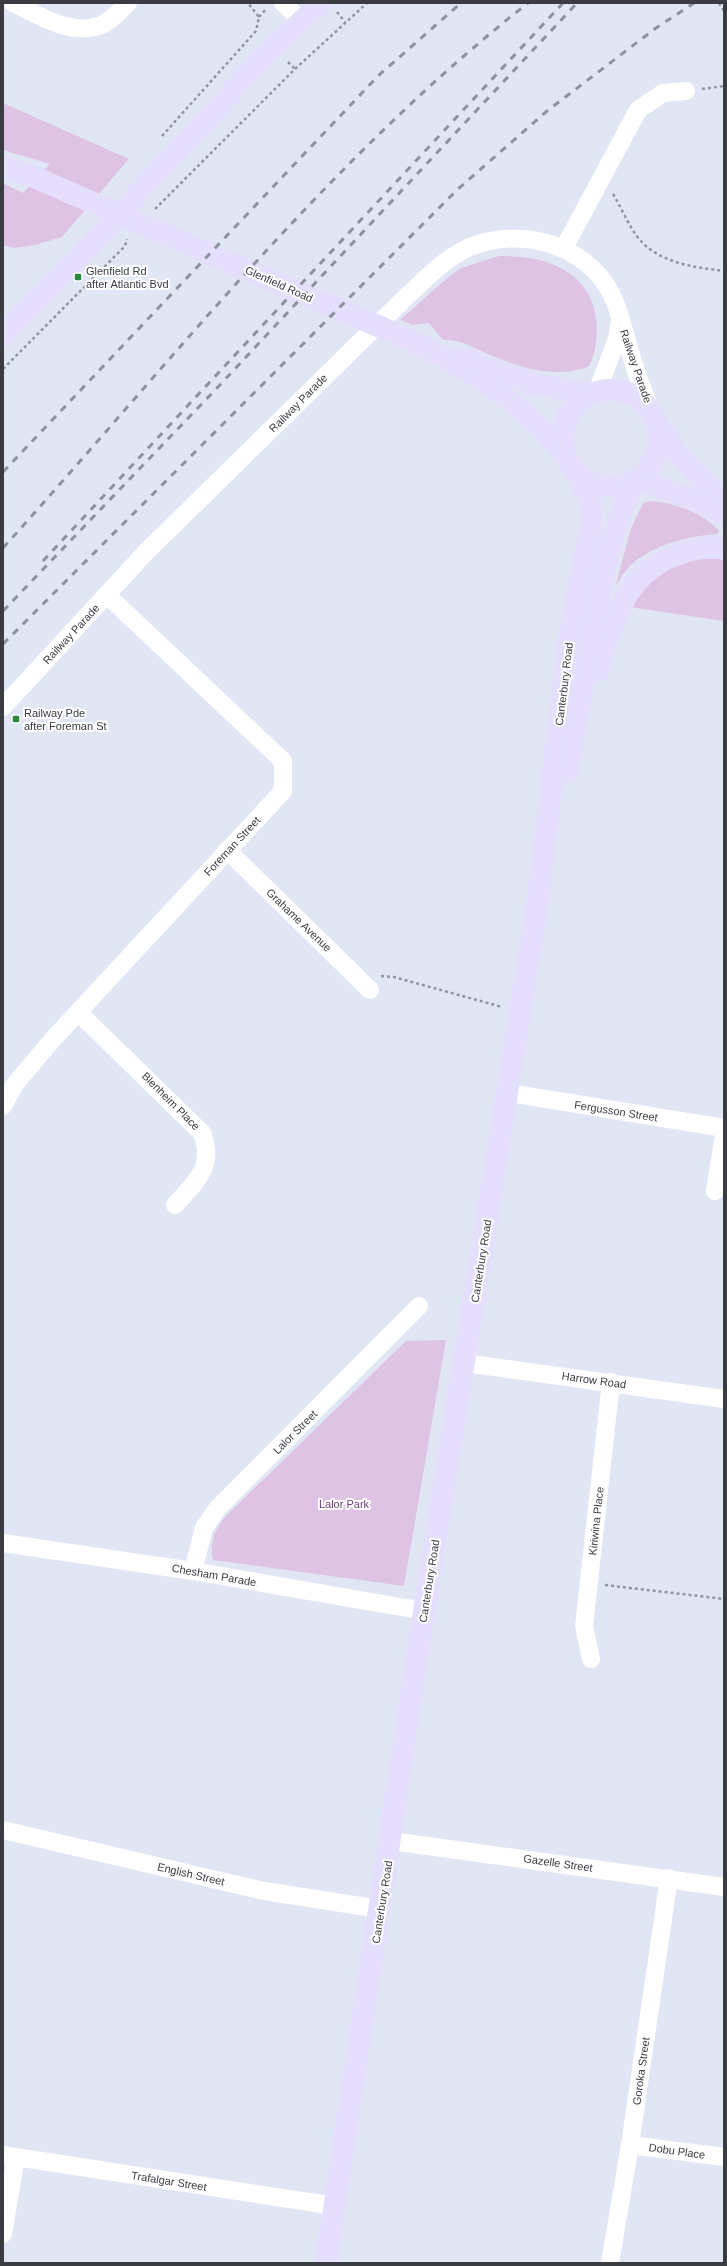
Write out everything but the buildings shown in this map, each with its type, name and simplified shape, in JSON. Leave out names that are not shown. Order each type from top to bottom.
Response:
[{"type":"main road","points":[[3,336],[89,247],[269,52],[301,20],[321,3]]},
{"type":"main road","name":"Glenfield Road","points":[[3,166],[25,173],[436,353],[521,408],[544,430],[572,466]]},
{"type":"main road","name":"Glenfield Road","points":[[436,353],[468,359],[533,384],[594,393]]},
{"type":"main road","points":[[654,417],[660,436],[658,450],[652,464],[636,480],[617,486],[608,486],[591,482],[572,466],[563,444],[567,418],[578,404],[594,393],[614,390],[632,394],[646,405],[654,417],[678,454],[724,503]]},
{"type":"main road","name":"Canterbury Road","points":[[326,2263],[391,1841],[424,1612],[509,1094],[520,1012],[538,900],[568,648],[583,562],[592,526],[590,500],[572,466]]},
{"type":"main road","points":[[636,480],[684,496],[724,514]]},
{"type":"main road","name":"Canterbury Road","points":[[538,900],[569,762],[607,559],[618,521],[636,480]]},
{"type":"main road","points":[[569,762],[613,623],[631,588],[647,571],[668,558],[693,550],[724,549]]},
{"type":"street","points":[[13,3],[60,24],[80,29],[101,25],[128,3]]},
{"type":"street","points":[[283,3],[301,20]]},
{"type":"street","points":[[564,248],[638,110],[663,93],[686,91]]},
{"type":"street","name":"Railway Parade","points":[[3,707],[158,541],[404,299],[444,263],[469,248],[493,239],[521,238],[564,248],[577,255],[597,272],[612,294],[640,384],[654,417]]},
{"type":"street","name":"Railway Parade","points":[[594,393],[617,339],[621,320]]},
{"type":"street","name":"Foreman Street","points":[[3,1106],[15,1084],[78,1012],[283,791],[283,761],[107,595]]},
{"type":"street","name":"Grahame Avenue","points":[[227,850],[370,990]]},
{"type":"street","name":"Blenheim Place","points":[[78,1012],[202,1132],[208,1147],[206,1166],[175,1205]]},
{"type":"street","name":"Fergusson Street","points":[[509,1094],[724,1128]]},
{"type":"street","points":[[715,1191],[724,1135]]},
{"type":"street","name":"Lalor Street","points":[[193,1571],[204,1528],[216,1510],[419,1306]]},
{"type":"street","name":"Harrow Road","points":[[465,1362],[724,1399]]},
{"type":"street","name":"Kiriwina Place","points":[[591,1659],[584,1626],[611,1382]]},
{"type":"street","name":"Chesham Parade","points":[[3,1543],[193,1571],[424,1612]]},
{"type":"street","name":"English Street","points":[[3,1830],[264,1891],[380,1909]]},
{"type":"street","name":"Gazelle Street","points":[[391,1841],[724,1886]]},
{"type":"street","name":"Goroka Street","points":[[610,2263],[630,2145],[669,1878]]},
{"type":"street","name":"Dobu Place","points":[[630,2145],[724,2158]]},
{"type":"street","points":[[3,2234],[9,2156]]},
{"type":"street","name":"Trafalgar Street","points":[[9,2156],[335,2206]]},
{"type":"path","points":[[157,142],[209,81],[256,31],[259,17],[248,3]]},
{"type":"path","points":[[150,214],[295,69],[367,3]]},
{"type":"path","points":[[720,3],[724,11]]},
{"type":"path","points":[[599,184],[611,190],[636,236],[658,254],[687,266],[724,271]]},
{"type":"path","points":[[3,369],[124,246],[128,236]]},
{"type":"path","points":[[356,976],[394,977],[520,1012]]},
{"type":"path","points":[[589,1582],[724,1599]]},
{"type":"green space","points":[[3,103],[129,159],[62,237],[35,245],[14,248],[3,245],[3,183],[23,193],[50,164],[3,150]]},
{"type":"green space","points":[[499,256],[528,258],[547,262],[565,270],[581,283],[592,301],[596,322],[596,343],[589,366],[572,371],[559,372],[535,370],[500,359],[461,342],[443,340],[429,323],[413,325],[400,320],[445,280],[461,268]]},
{"type":"green space","points":[[652,501],[670,504],[697,514],[719,531],[717,534],[694,537],[659,547],[638,559],[625,571],[616,585],[630,531],[643,503]]},
{"type":"green space","points":[[701,556],[724,556],[724,621],[629,607],[652,580],[660,574],[688,560]]},
{"type":"green space","name":"Lalor Park","points":[[446,1340],[404,1586],[213,1560],[212,1543],[218,1527],[225,1517],[406,1341]]},
{"type":"railway","points":[[3,472],[378,76],[461,3]]},
{"type":"railway","points":[[3,548],[254,264],[319,195],[386,128],[455,64],[528,3]]},
{"type":"railway","points":[[43,561],[563,3]]},
{"type":"railway","points":[[3,611],[218,387],[577,3]]},
{"type":"railway","points":[[3,644],[458,189],[547,111],[656,28],[694,3]]},
{"type":"place","name":"Glenfield Rd after Atlantic Bvd","points":[[78,277]]},
{"type":"place","name":"Railway Pde after Foreman St","points":[[16,719]]}]
